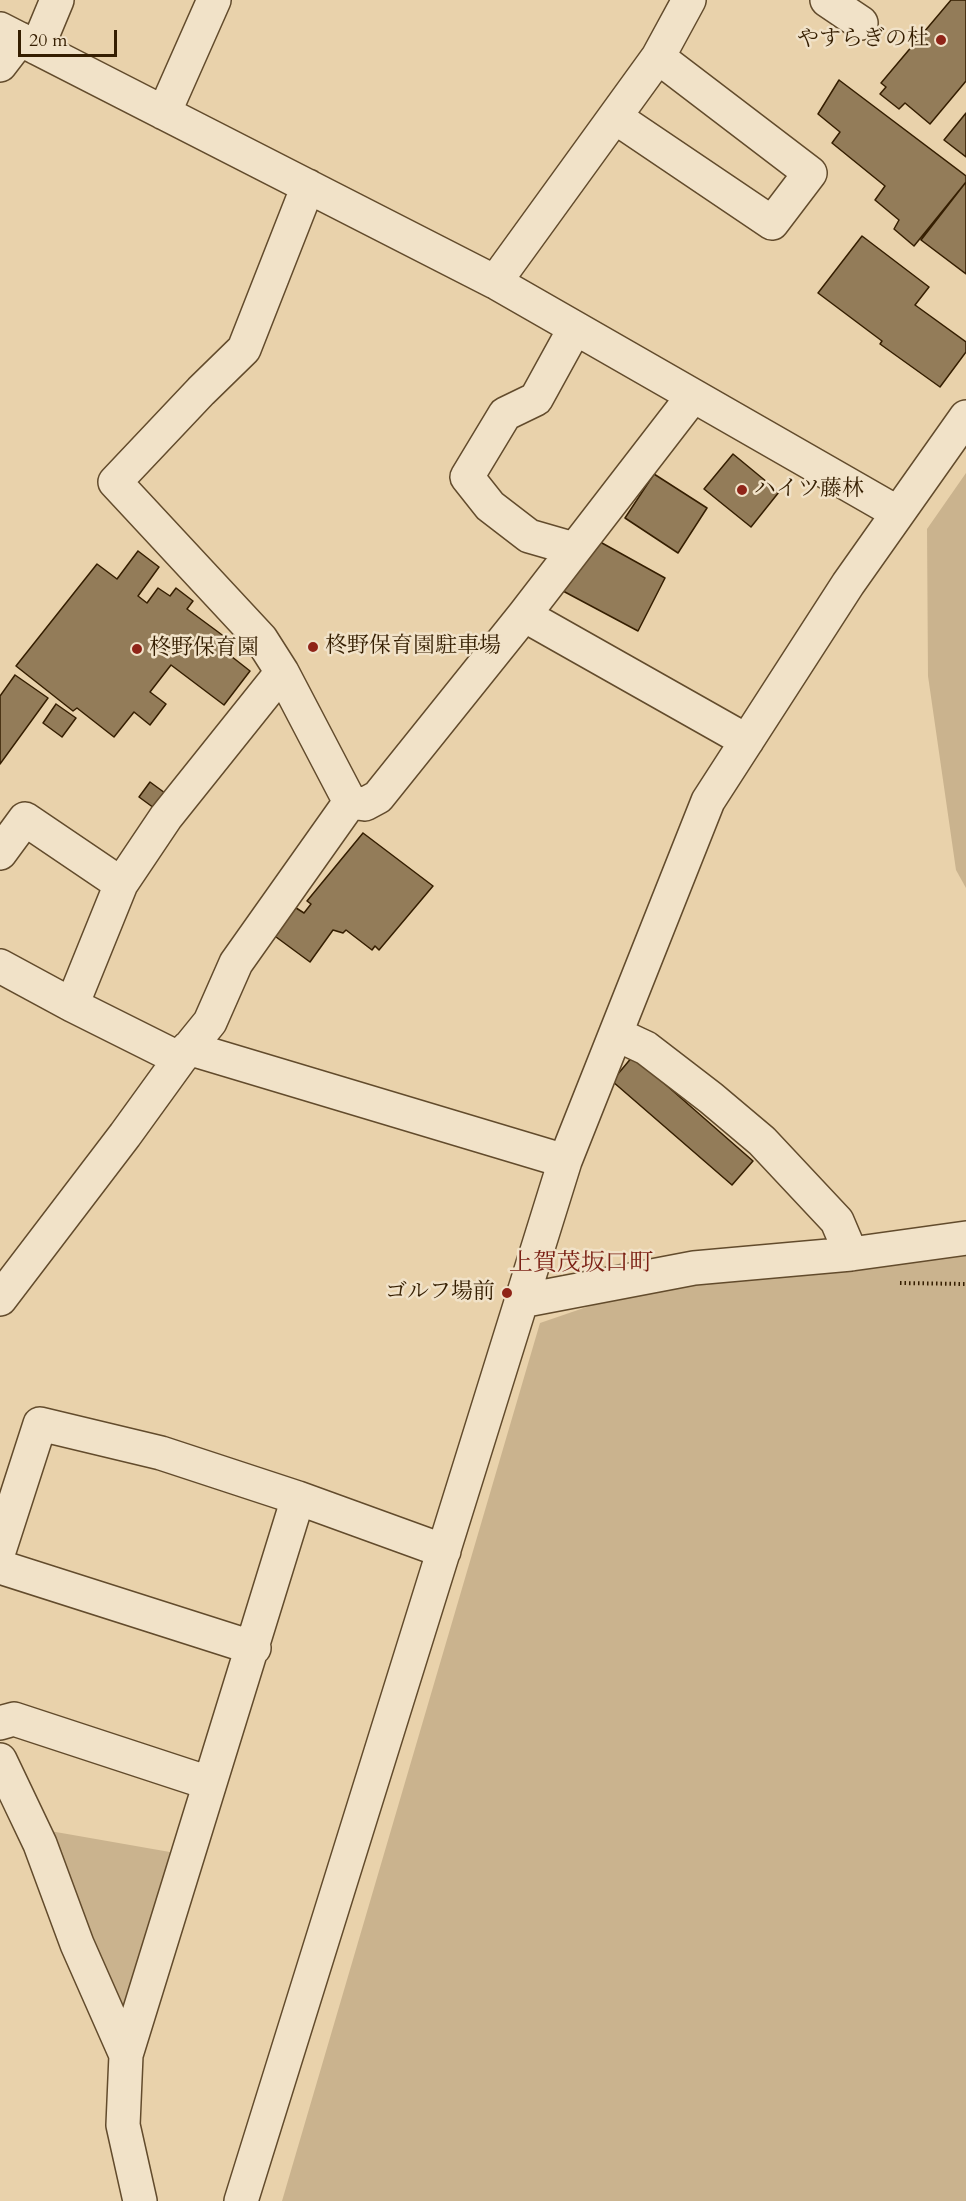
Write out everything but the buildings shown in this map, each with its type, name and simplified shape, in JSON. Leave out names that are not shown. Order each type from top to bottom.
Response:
[{"type":"street","points":[[0,65],[19,39],[57,0]]},
{"type":"street","points":[[164,113],[214,0]]},
{"type":"street","points":[[495,282],[658,57],[689,0]]},
{"type":"street","points":[[827,0],[861,23]]},
{"type":"street","points":[[19,39],[495,282],[898,513]]},
{"type":"street","points":[[615,117],[772,223],[810,173],[658,57]]},
{"type":"street","points":[[308,186],[244,349],[115,482],[261,639],[282,672],[350,802]]},
{"type":"street","points":[[574,549],[529,536],[490,506],[467,477],[505,414],[536,399],[575,328]]},
{"type":"street","points":[[350,802],[365,804],[378,797],[524,615],[693,396]]},
{"type":"street","points":[[241,2201],[566,1161],[708,801],[848,584],[966,417]]},
{"type":"street","points":[[524,615],[747,741]]},
{"type":"street","points":[[72,1005],[121,884],[166,817],[282,672]]},
{"type":"street","points":[[0,1299],[210,1022],[236,963],[350,802]]},
{"type":"street","points":[[0,853],[26,819],[121,884]]},
{"type":"street","points":[[0,966],[72,1005],[184,1054],[566,1161]]},
{"type":"street","points":[[616,1034],[646,1048],[762,1141],[837,1221],[851,1254]]},
{"type":"street","points":[[521,1301],[694,1268],[851,1254],[966,1238]]},
{"type":"street","points":[[0,1548],[40,1424],[161,1453],[298,1498],[444,1551]]},
{"type":"street","points":[[140,2201],[123,2125],[126,2055],[209,1783],[254,1648],[298,1498]]},
{"type":"street","points":[[0,1567],[254,1648]]},
{"type":"street","points":[[0,1723],[14,1719],[209,1783]]},
{"type":"street","points":[[0,1760],[40,1844],[77,1944],[126,2055]]},
{"type":"shaded area","points":[[966,473],[966,888],[956,870],[928,676],[927,529]]},
{"type":"shaded area","points":[[966,1252],[966,2201],[282,2201],[540,1323],[610,1299],[691,1282]]},
{"type":"shaded area","points":[[33,1828],[187,1855],[131,2038]]},
{"type":"place","name":"やすらぎの杜","points":[[941,40]]},
{"type":"place","name":"ハイツ藤林","points":[[742,490]]},
{"type":"place","name":"柊野保育園駐車場","points":[[313,647]]},
{"type":"place","name":"柊野保育園","points":[[137,649]]},
{"type":"place","name":"ゴルフ場前","points":[[507,1293]]},
{"type":"district","name":"上賀茂坂口町","points":[[581,1264]]}]
